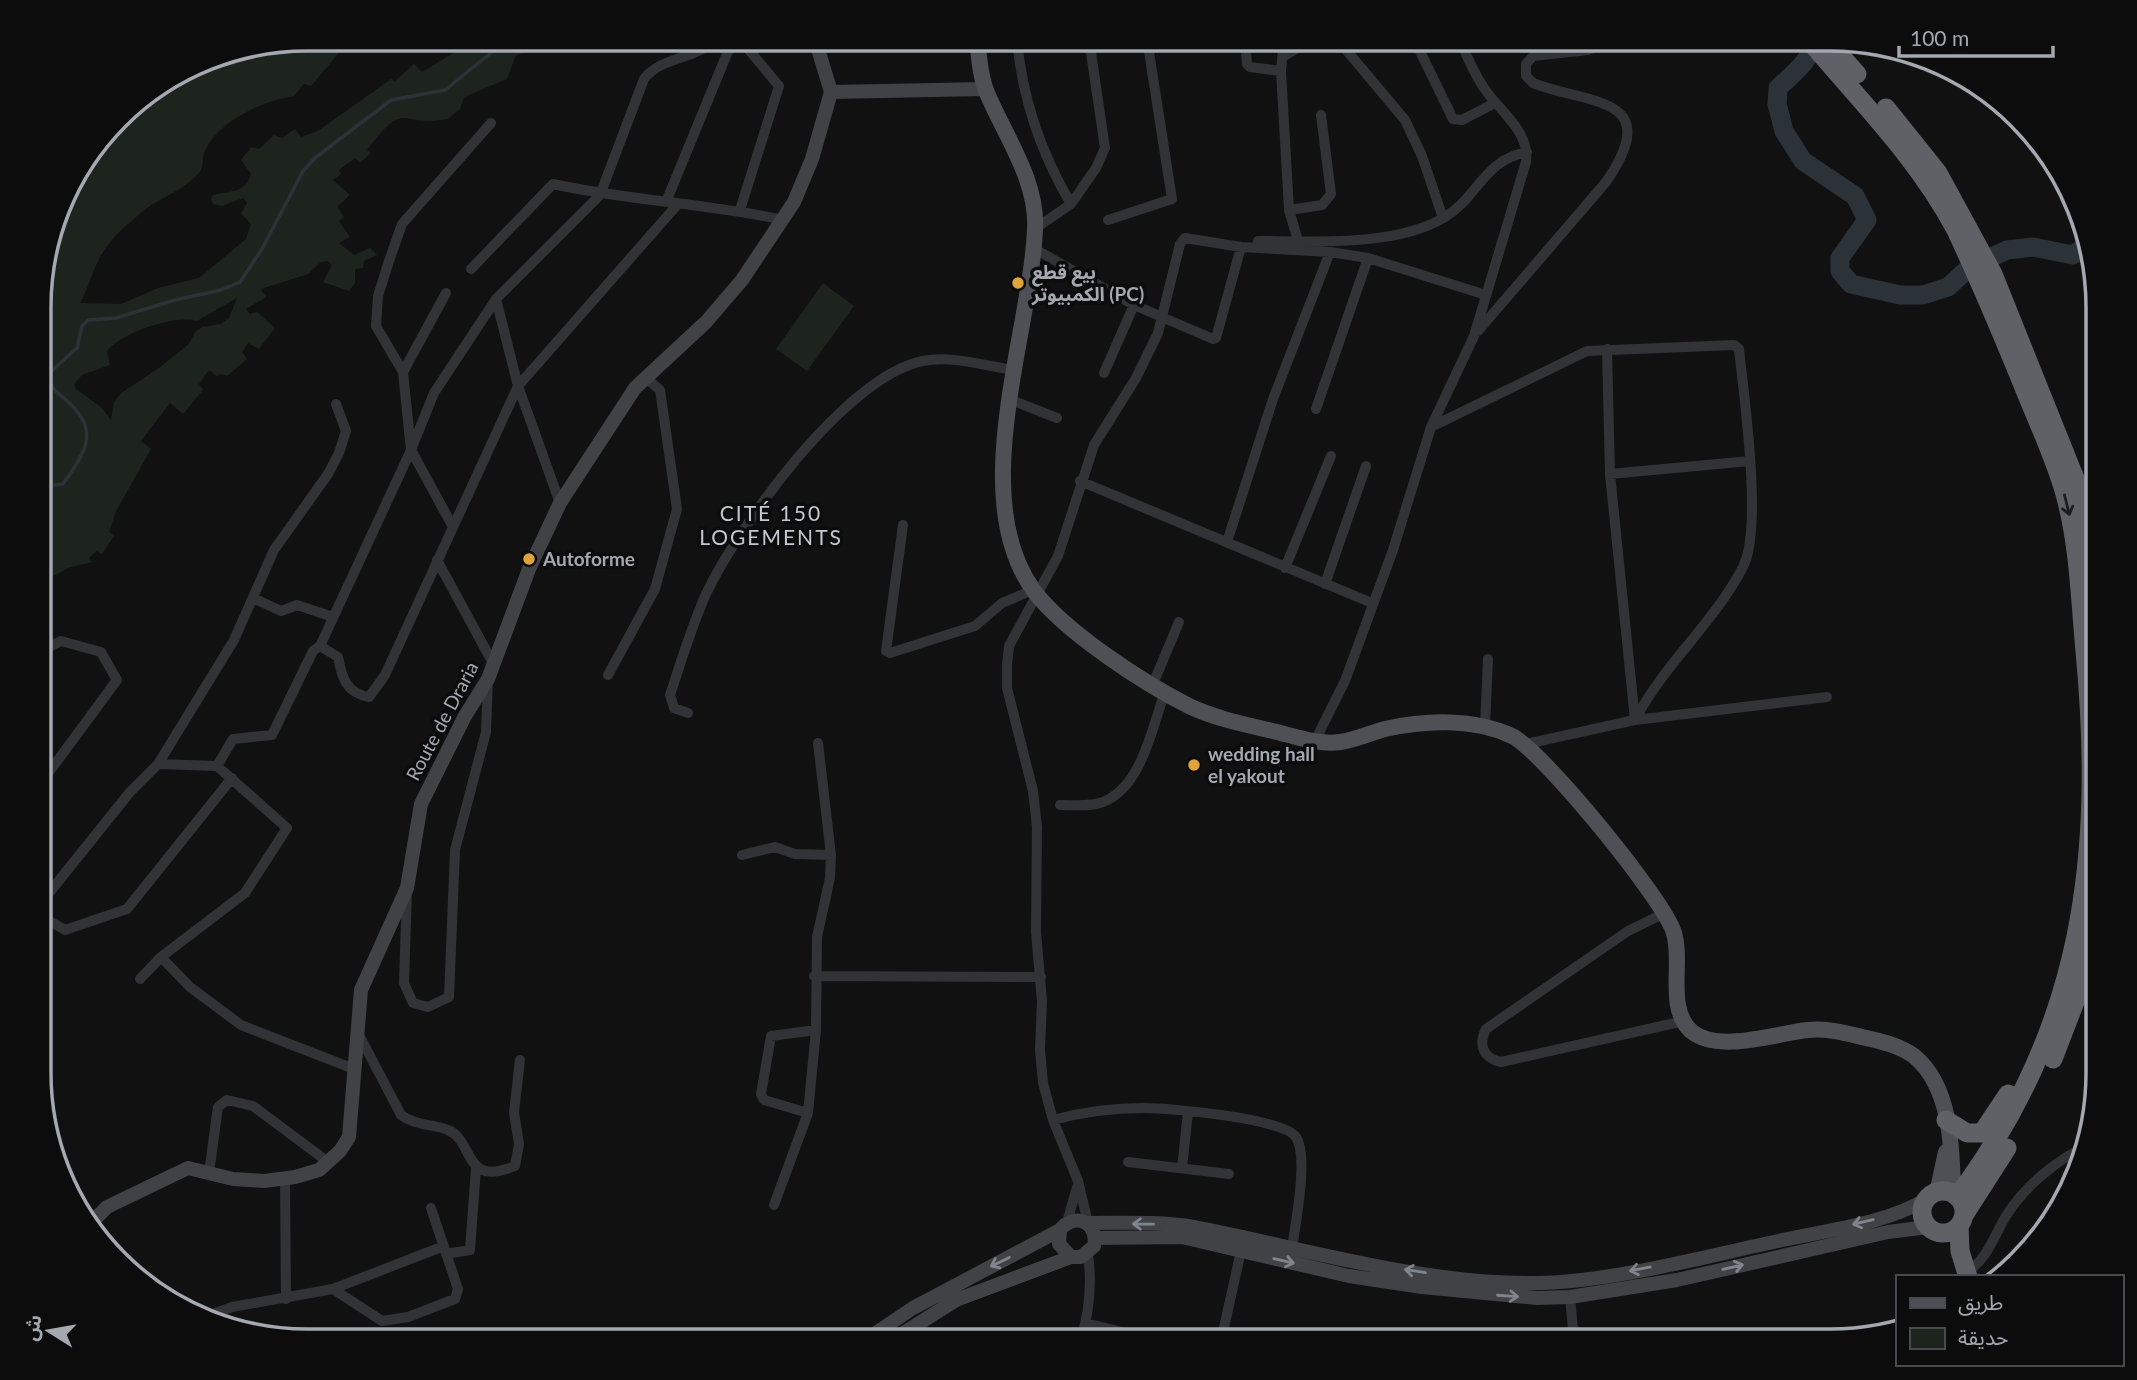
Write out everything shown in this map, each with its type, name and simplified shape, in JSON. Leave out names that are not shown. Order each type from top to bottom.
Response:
[{"type":"highway","points":[[1820,51],[1921,172],[1987,278],[2065,494],[2075,544],[2086,658]]},
{"type":"highway","points":[[1837,51],[1927,156],[1956,201],[2080,491],[2086,517]]},
{"type":"highway","points":[[1946,1210],[2007,1123],[2034,1070],[2065,987],[2086,874]]},
{"type":"highway","points":[[1946,1210],[2007,1148],[2050,1066],[2078,994],[2086,961]]},
{"type":"highway","points":[[1948,1126],[1967,1133],[1982,1133],[2017,1082],[2034,1070]]},
{"type":"highway","points":[[1946,1210],[1960,1251],[1964,1275]]},
{"type":"main road","points":[[818,51],[831,92],[985,89]]},
{"type":"main road","points":[[978,51],[985,89],[1027,181],[1036,228],[1013,370],[1003,460],[1006,522],[1012,549],[1035,592],[1090,642],[1159,688],[1192,708],[1230,720],[1315,741],[1339,742],[1388,729],[1425,724],[1485,726],[1513,736],[1525,744],[1583,806],[1665,913],[1674,929],[1678,948],[1680,1013],[1690,1030],[1707,1039],[1733,1041],[1824,1030],[1889,1043],[1913,1056],[1929,1073],[1948,1126],[1946,1210]]},
{"type":"main road","name":"Route de Draria","points":[[96,1218],[107,1207],[188,1168],[244,1179],[285,1179],[319,1170],[340,1151],[349,1137],[356,1031],[366,973],[401,908],[407,888],[421,804],[465,716],[491,672],[528,569],[560,503],[635,388],[706,321],[733,291],[783,220],[812,159],[831,92]]},
{"type":"main road","points":[[882,1329],[923,1301],[1080,1220],[1088,1223],[1178,1225],[1293,1250],[1473,1279],[1538,1283],[1576,1280],[1740,1249],[1884,1217],[1946,1210]]},
{"type":"main road","points":[[1096,1238],[1182,1237],[1349,1276],[1506,1297],[1574,1297],[1677,1280],[1888,1232],[1946,1210]]},
{"type":"main road","points":[[1088,1223],[1096,1238]]},
{"type":"main road","points":[[1064,1226],[1059,1244],[1071,1256]]},
{"type":"main road","points":[[910,1329],[956,1300],[1071,1256],[1088,1254],[1096,1238]]},
{"type":"main road","points":[[1574,1297],[1576,1280]]},
{"type":"street","points":[[217,766],[233,739],[272,735],[313,651],[320,646],[411,450],[434,393],[496,299],[600,195],[644,79],[651,70],[698,51]]},
{"type":"street","points":[[666,202],[724,51]]},
{"type":"street","points":[[740,210],[779,86],[750,51]]},
{"type":"street","points":[[1019,51],[1026,99],[1054,176],[1071,204]]},
{"type":"street","points":[[1036,228],[1071,204],[1096,168],[1105,148],[1091,51]]},
{"type":"street","points":[[1108,220],[1172,199],[1149,51]]},
{"type":"street","points":[[1246,51],[1247,64],[1250,67],[1281,71]]},
{"type":"street","points":[[1284,51],[1281,71],[1289,210],[1298,241]]},
{"type":"street","points":[[1284,56],[1292,51]]},
{"type":"street","points":[[1348,51],[1405,120],[1422,156],[1443,218]]},
{"type":"street","points":[[1420,51],[1453,119],[1462,120],[1495,103]]},
{"type":"street","points":[[1315,741],[1345,681],[1393,550],[1430,427],[1474,336],[1527,152],[1519,130],[1483,86],[1466,51]]},
{"type":"street","points":[[1474,336],[1606,182],[1620,158],[1626,134],[1622,117],[1607,103],[1533,83],[1526,76],[1526,64],[1533,56],[1579,51]]},
{"type":"street","points":[[1289,210],[1322,205],[1331,194],[1321,115]]},
{"type":"street","points":[[453,527],[411,450],[403,372],[376,326],[378,296],[402,224],[491,123]]},
{"type":"street","points":[[1216,241],[1348,242],[1403,231],[1443,218],[1496,164],[1505,158],[1527,152]]},
{"type":"street","points":[[471,269],[553,184],[600,195],[740,210],[783,220]]},
{"type":"street","points":[[320,646],[338,657],[343,682],[358,695],[369,697],[385,675],[518,386],[678,204]]},
{"type":"street","points":[[1088,1223],[1078,1181],[1053,1120],[1042,1083],[1041,977],[1036,932],[1037,827],[1030,778],[1007,688],[1007,665],[1009,646],[1035,592],[1058,556],[1080,481],[1094,445],[1136,378],[1162,319],[1180,244],[1191,237],[1241,247],[1330,252],[1368,258],[1486,295]]},
{"type":"street","points":[[1033,248],[1134,305],[1215,339],[1241,247]]},
{"type":"street","points":[[1227,542],[1273,399],[1330,252]]},
{"type":"street","points":[[1315,410],[1368,258]]},
{"type":"street","points":[[403,372],[446,293]]},
{"type":"street","points":[[496,299],[518,386],[560,503]]},
{"type":"street","points":[[1104,373],[1134,305]]},
{"type":"street","points":[[1430,427],[1587,351],[1738,346],[1750,461],[1752,542],[1745,564],[1707,621],[1650,690],[1635,720]]},
{"type":"street","points":[[1607,349],[1610,474],[1635,720]]},
{"type":"street","points":[[688,713],[674,708],[670,695],[706,594],[752,516],[833,416],[901,367],[925,360],[1013,370]]},
{"type":"street","points":[[608,675],[655,589],[677,509],[660,390],[646,378]]},
{"type":"street","points":[[1011,400],[1057,418]]},
{"type":"street","points":[[51,891],[130,792],[158,764],[234,640],[274,550],[328,474],[339,453],[346,431],[336,404]]},
{"type":"street","points":[[1285,568],[1331,456]]},
{"type":"street","points":[[1610,474],[1750,461]]},
{"type":"street","points":[[1325,584],[1366,466]]},
{"type":"street","points":[[1080,481],[1372,603]]},
{"type":"street","points":[[903,525],[886,651],[890,653],[975,626],[1002,603],[1035,592]]},
{"type":"street","points":[[407,888],[404,983],[413,1003],[428,1007],[449,997],[455,849],[486,732],[491,672],[437,560]]},
{"type":"street","points":[[253,598],[282,611],[297,605],[333,617]]},
{"type":"street","points":[[1060,806],[1100,804],[1124,788],[1137,771],[1179,622]]},
{"type":"street","points":[[51,646],[61,641],[101,652],[117,680],[51,769]]},
{"type":"street","points":[[1485,726],[1488,659]]},
{"type":"street","points":[[1525,744],[1635,720],[1827,697]]},
{"type":"street","points":[[775,1205],[808,1113],[816,1030],[814,976],[817,937],[830,878],[831,855],[818,743]]},
{"type":"street","points":[[140,979],[162,957],[245,893],[287,828],[217,766],[158,764]]},
{"type":"street","points":[[51,922],[65,930],[127,909],[232,779]]},
{"type":"street","points":[[742,855],[775,847],[795,854],[831,855]]},
{"type":"street","points":[[1665,913],[1628,931],[1486,1029],[1481,1039],[1483,1050],[1490,1059],[1501,1062],[1684,1021]]},
{"type":"street","points":[[162,957],[190,987],[241,1025],[354,1069]]},
{"type":"street","points":[[814,976],[1041,977]]},
{"type":"street","points":[[808,1113],[764,1100],[761,1094],[771,1036],[816,1030]]},
{"type":"street","points":[[356,1031],[401,1115],[449,1131],[459,1138],[468,1160],[476,1168],[501,1171],[515,1166],[519,1144],[514,1112],[520,1060]]},
{"type":"street","points":[[209,1173],[218,1107],[227,1100],[253,1106],[328,1162]]},
{"type":"street","points":[[1053,1120],[1079,1113],[1144,1108],[1276,1125],[1296,1137],[1301,1157],[1293,1250]]},
{"type":"street","points":[[1182,1168],[1188,1112]]},
{"type":"street","points":[[1965,1275],[1984,1258],[2008,1213],[2030,1187],[2073,1156]]},
{"type":"street","points":[[1128,1162],[1229,1174]]},
{"type":"street","points":[[216,1313],[232,1307],[333,1289],[445,1250],[470,1250],[476,1168]]},
{"type":"street","points":[[285,1179],[286,1299]]},
{"type":"street","points":[[1064,1226],[1078,1181]]},
{"type":"street","points":[[333,1289],[382,1321],[408,1317],[449,1303],[458,1294],[431,1208]]},
{"type":"street","points":[[1224,1329],[1241,1251]]},
{"type":"street","points":[[1084,1329],[1091,1279],[1088,1254]]},
{"type":"street","points":[[1574,1297],[1574,1329]]},
{"type":"street","points":[[1086,1323],[1108,1329]]},
{"type":"green space","points":[[290,51],[339,53],[311,86],[304,84],[294,96],[256,107],[220,130],[205,151],[197,175],[180,189],[147,208],[108,244],[80,303],[121,304],[158,288],[199,278],[246,239],[251,224],[241,213],[247,203],[243,198],[222,206],[213,204],[211,199],[213,195],[241,188],[249,180],[251,174],[241,160],[251,147],[259,149],[274,135],[282,138],[295,129],[301,137],[318,131],[391,79],[395,81],[414,64],[422,72],[456,51],[532,51],[516,55],[507,79],[464,97],[460,109],[448,119],[397,119],[380,134],[367,150],[371,153],[360,163],[355,158],[339,170],[341,174],[333,180],[350,195],[337,207],[344,217],[339,221],[350,237],[339,243],[354,255],[370,248],[377,255],[364,261],[363,268],[355,269],[355,283],[349,291],[323,282],[332,265],[328,261],[321,262],[308,274],[261,289],[266,297],[246,309],[250,314],[257,312],[275,328],[259,349],[248,343],[242,352],[247,359],[227,376],[217,376],[209,370],[199,384],[203,390],[183,414],[170,403],[141,441],[151,449],[116,511],[109,532],[114,536],[102,554],[97,551],[89,558],[92,562],[68,568],[51,577],[51,290],[59,240],[77,193],[94,164],[114,138],[138,114],[193,77],[240,59]],"holes":[[[237,298],[229,318],[221,324],[202,327],[195,332],[189,344],[121,393],[114,402],[111,420],[101,407],[76,389],[74,384],[82,375],[110,365],[107,351],[124,338],[162,323],[175,320],[197,321]]]},
{"type":"green space","points":[[823,283],[854,306],[807,371],[776,349]]},
{"type":"waterway","points":[[51,371],[77,348],[82,326],[88,320],[116,318],[175,300],[221,290],[240,282],[262,249],[303,171],[315,158],[391,100],[445,90],[493,51]]},
{"type":"waterway","points":[[1811,51],[1806,60],[1778,88],[1777,104],[1784,131],[1803,161],[1855,196],[1867,220],[1840,258],[1840,271],[1851,284],[1900,295],[1923,295],[1948,287],[1970,267],[2007,250],[2033,247],[2073,255],[2080,250]]},
{"type":"waterway","points":[[51,384],[84,421],[86,441],[78,461],[63,484],[51,486]]},
{"type":"place","name":"بيع قطع الكمبيوتر (PC)","points":[[1018,283]]},
{"type":"place","name":"Autoforme","points":[[529,559]]},
{"type":"place","name":"wedding hall el yakout","points":[[1194,765]]},
{"type":"district","name":"CITÉ 150 LOGEMENTS","points":[[771,526]]}]
